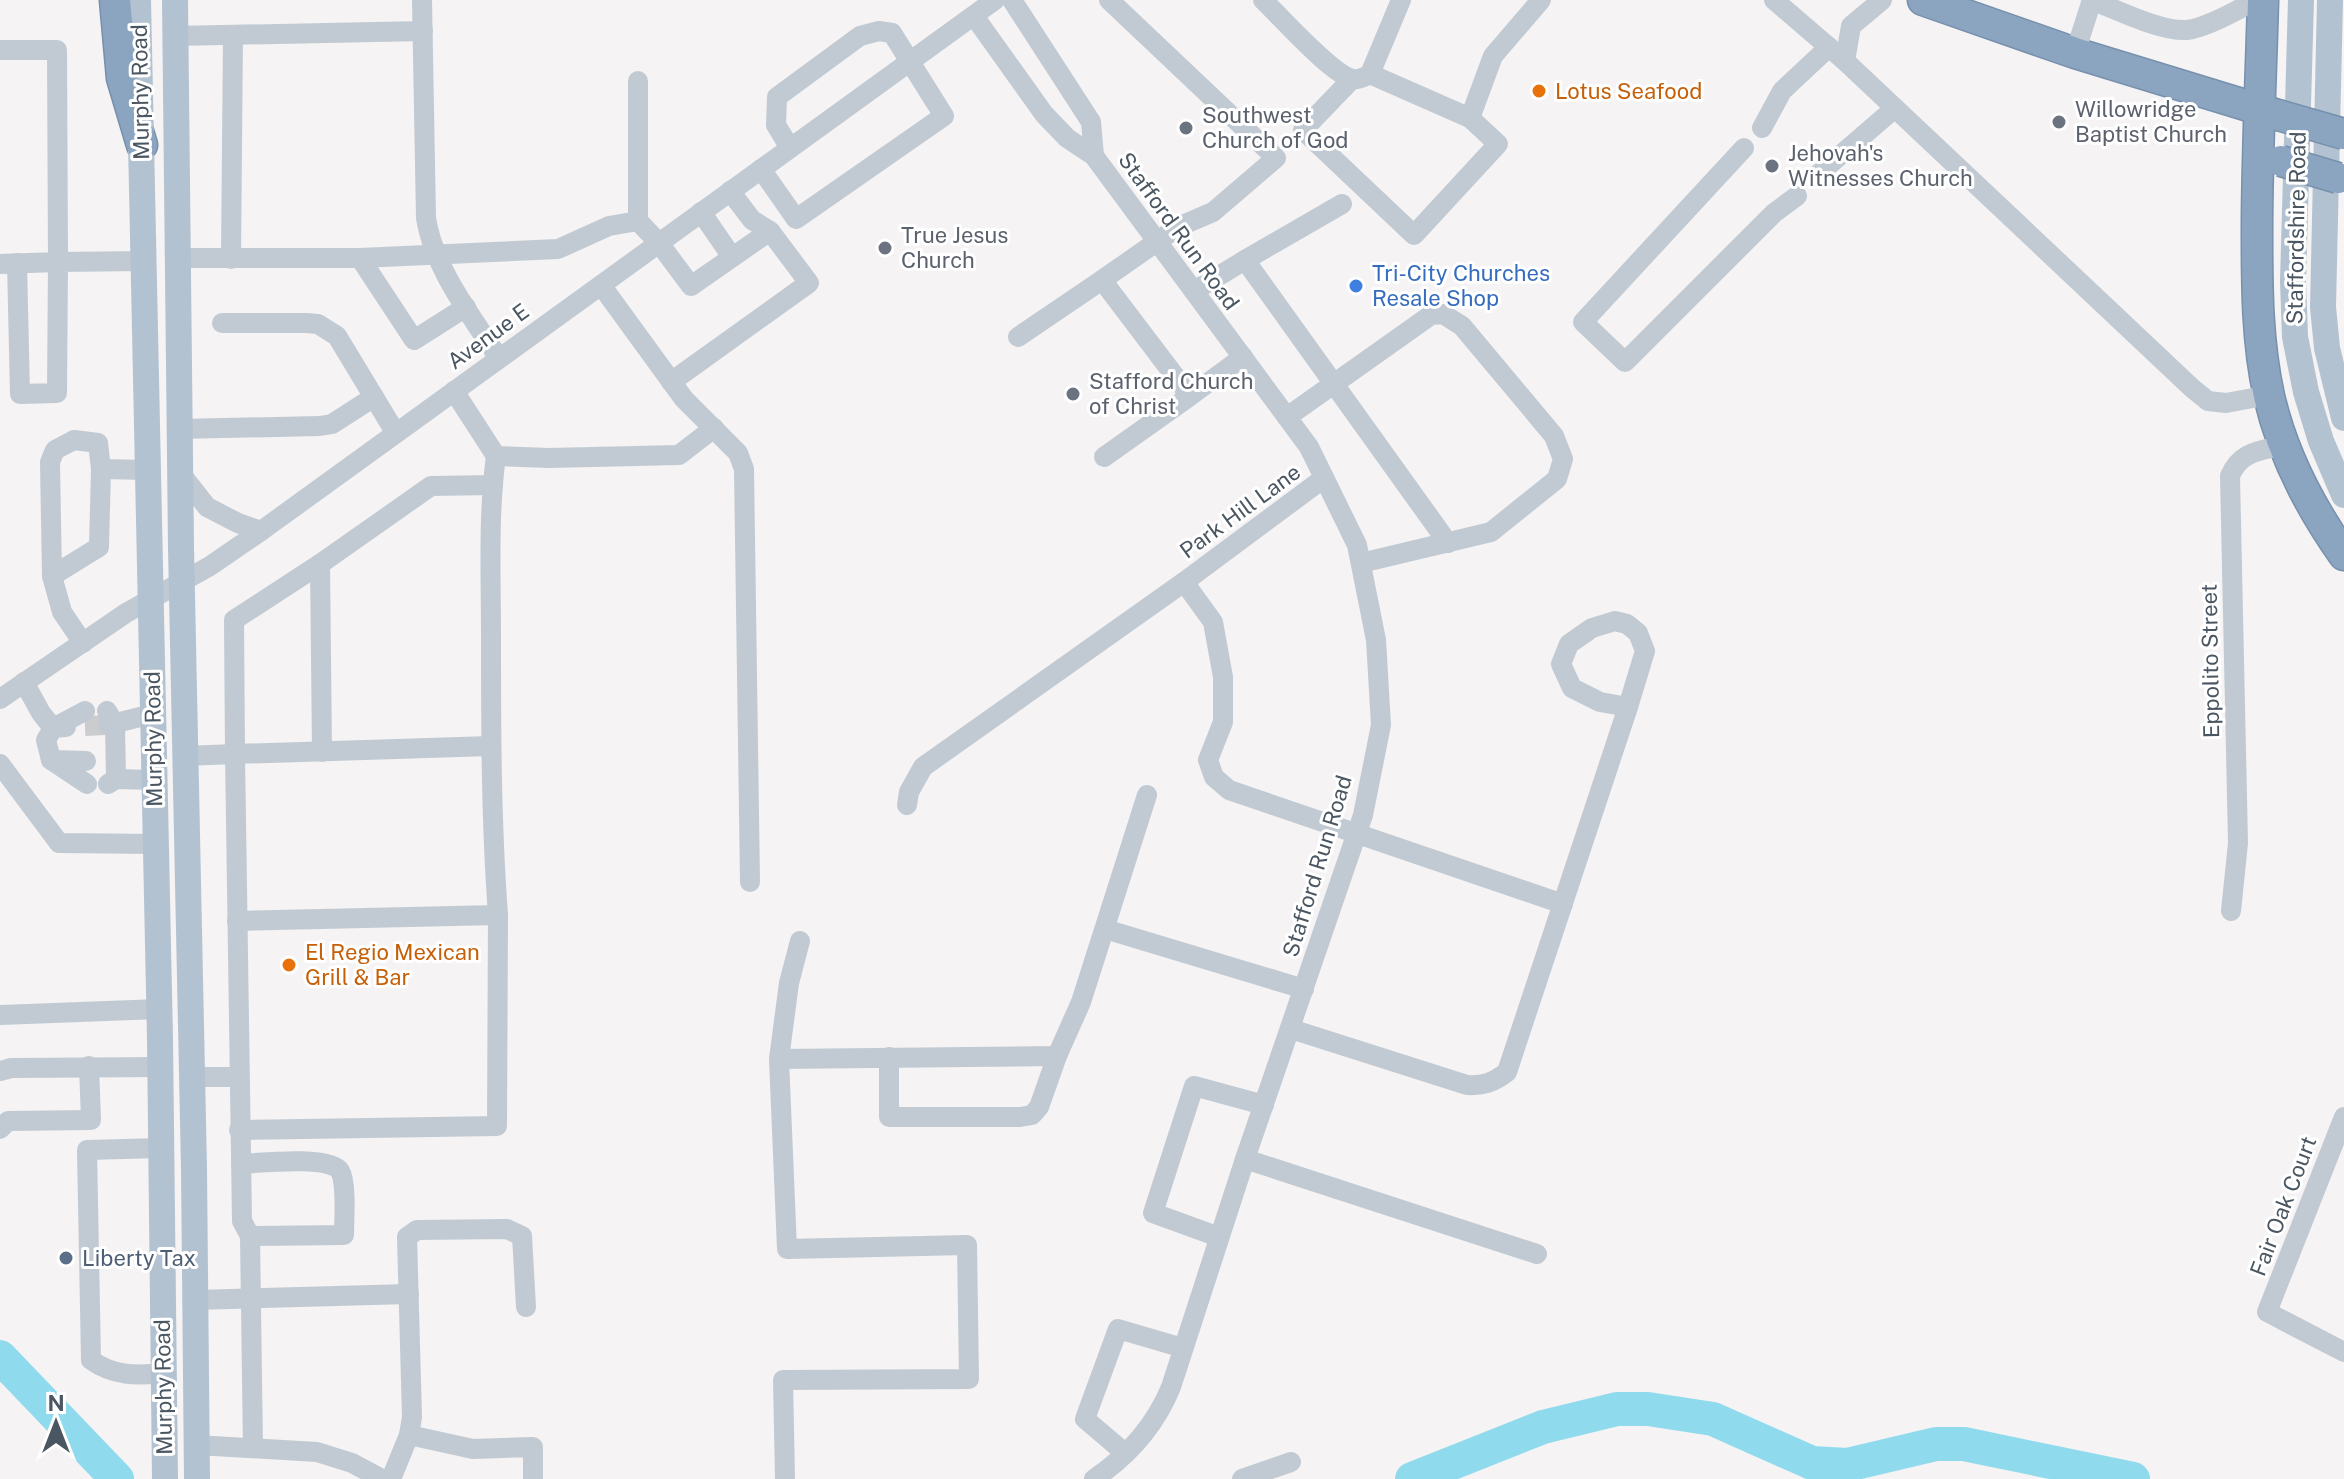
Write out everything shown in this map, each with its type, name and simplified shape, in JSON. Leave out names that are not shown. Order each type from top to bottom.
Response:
[{"type":"highway","points":[[115,0],[122,78],[142,145]]},
{"type":"highway","points":[[1923,0],[2075,53],[2344,134]]},
{"type":"highway","points":[[2263,0],[2269,169],[2257,308],[2269,395],[2284,445],[2304,490],[2344,555]]},
{"type":"highway","points":[[2269,169],[2341,182]]},
{"type":"main road","name":"Murphy Road","points":[[138,0],[160,1009],[165,1479]]},
{"type":"main road","name":"Murphy Road","points":[[175,0],[197,1479]]},
{"type":"main road","name":"Staffordshire Road","points":[[2301,0],[2293,281],[2295,337],[2306,392],[2321,441],[2344,495]]},
{"type":"main road","name":"Staffordshire Road","points":[[2330,0],[2323,307],[2327,348],[2344,418]]},
{"type":"main road","points":[[139,73],[156,110],[159,235],[179,258]]},
{"type":"main road","points":[[157,893],[170,920],[172,1054],[179,1069],[191,1077]]},
{"type":"main road","points":[[161,1148],[176,1166],[180,1249],[195,1290]]},
{"type":"main road","points":[[162,1273],[178,1316],[180,1430],[196,1445]]},
{"type":"street","points":[[422,0],[426,218],[429,238],[436,256],[498,357]]},
{"type":"street","name":"Avenue E","points":[[0,699],[261,531],[995,0]]},
{"type":"street","name":"Stafford Run Road","points":[[1012,0],[1091,122],[1094,156]]},
{"type":"street","points":[[1018,337],[1178,227],[1213,212],[1276,158],[1109,0]]},
{"type":"street","points":[[1263,0],[1335,70],[1361,76],[1470,118],[1498,144],[1414,235],[1303,130],[1361,76],[1401,0]]},
{"type":"street","points":[[1774,0],[1845,61],[2208,401],[2226,403],[2269,395]]},
{"type":"street","points":[[1845,61],[1851,26],[1882,0]]},
{"type":"street","points":[[2075,53],[2091,0],[2161,25],[2187,30],[2233,14],[2255,0]]},
{"type":"street","points":[[1470,118],[1493,56],[1538,1]]},
{"type":"street","name":"Stafford Run Road","points":[[974,16],[1044,114],[1067,138],[1094,156],[1309,447],[1357,545],[1376,640],[1381,725],[1357,831],[1162,1409],[1103,1477]]},
{"type":"street","points":[[175,36],[423,31]]},
{"type":"street","points":[[761,169],[796,219],[944,116],[892,33],[879,31],[860,36],[777,97],[776,125],[790,148]]},
{"type":"street","points":[[231,259],[233,35]]},
{"type":"street","points":[[1762,128],[1782,91],[1829,47]]},
{"type":"street","points":[[0,50],[57,50],[58,262],[57,393],[20,394],[9,263],[58,262],[145,261]]},
{"type":"street","points":[[638,81],[638,221],[691,286],[770,231]]},
{"type":"street","points":[[1815,177],[1895,108]]},
{"type":"street","points":[[1744,148],[1583,322],[1625,362],[1774,213],[1797,196]]},
{"type":"street","points":[[671,382],[809,283],[770,231],[752,220],[730,191]]},
{"type":"street","points":[[1194,291],[1342,204]]},
{"type":"street","points":[[701,212],[732,257]]},
{"type":"street","points":[[179,258],[360,258],[558,249],[609,226],[638,221]]},
{"type":"street","points":[[360,258],[414,340],[466,307]]},
{"type":"street","points":[[1245,260],[1448,543]]},
{"type":"street","points":[[1102,280],[1190,396]]},
{"type":"street","points":[[601,285],[671,382],[738,453],[744,469],[750,882]]},
{"type":"street","points":[[1287,417],[1431,315],[1443,314],[1462,326],[1554,436],[1563,459],[1557,479],[1491,532],[1361,563]]},
{"type":"street","points":[[222,323],[318,324],[337,336],[395,432]]},
{"type":"street","points":[[1104,457],[1243,357]]},
{"type":"street","points":[[239,1130],[497,1126],[498,915],[491,746],[493,485],[496,456],[454,391]]},
{"type":"street","points":[[180,429],[320,426],[332,424],[374,397]]},
{"type":"street","points":[[496,456],[679,455],[714,428]]},
{"type":"street","points":[[52,576],[99,547],[101,469],[98,443],[74,440],[55,450],[50,462],[52,576],[62,612],[83,643]]},
{"type":"street","name":"Eppolito Street","points":[[2231,911],[2238,843],[2230,476],[2235,463],[2248,454],[2284,445]]},
{"type":"street","points":[[101,469],[148,470]]},
{"type":"street","points":[[181,474],[207,507],[261,531]]},
{"type":"street","name":"Park Hill Lane","points":[[907,805],[909,792],[923,767],[1184,582],[1324,478]]},
{"type":"street","points":[[253,1448],[250,1236],[242,1221],[239,1130],[234,620],[431,486],[493,485]]},
{"type":"street","points":[[320,564],[322,752]]},
{"type":"street","points":[[1184,582],[1213,622],[1223,677],[1223,722],[1208,760],[1214,777],[1229,790],[1357,831],[1563,904]]},
{"type":"street","points":[[1291,1029],[1467,1085],[1481,1086],[1507,1072],[1628,707],[1645,651],[1638,633],[1627,624],[1615,621],[1592,628],[1569,644],[1561,664],[1572,688],[1600,702],[1628,707]]},
{"type":"street","points":[[24,682],[53,728]]},
{"type":"street","points":[[152,714],[110,720],[112,771],[154,780]]},
{"type":"street","points":[[85,718],[53,728],[46,740],[51,760],[87,784]]},
{"type":"street","points":[[184,756],[491,746]]},
{"type":"street","points":[[51,760],[86,761]]},
{"type":"street","points":[[0,764],[59,843],[156,844]]},
{"type":"street","points":[[889,1057],[889,1117],[1032,1115],[1039,1107],[1081,1002],[1147,795]]},
{"type":"street","points":[[237,921],[498,915]]},
{"type":"street","points":[[1105,929],[1304,989]]},
{"type":"street","points":[[785,1479],[783,1380],[969,1379],[967,1245],[787,1249],[779,1059],[789,983],[800,941]]},
{"type":"street","points":[[0,1015],[160,1009]]},
{"type":"street","points":[[779,1059],[1057,1056]]},
{"type":"street","points":[[0,1129],[8,1121],[91,1120],[89,1066]]},
{"type":"street","points":[[0,1071],[89,1066],[161,1067]]},
{"type":"street","points":[[191,1077],[239,1077]]},
{"type":"street","points":[[1219,1237],[1153,1213],[1194,1086],[1264,1105]]},
{"type":"street","name":"Fair Oak Court","points":[[2344,1117],[2267,1312],[2344,1352]]},
{"type":"street","points":[[161,1148],[87,1150],[91,1360],[105,1369],[137,1376],[163,1373]]},
{"type":"street","points":[[1245,1159],[1537,1254]]},
{"type":"street","points":[[241,1164],[332,1164],[340,1171],[343,1183],[344,1235],[250,1236]]},
{"type":"street","points":[[391,1479],[409,1435],[412,1417],[407,1237],[417,1230],[507,1229],[522,1236],[526,1307]]},
{"type":"street","points":[[195,1290],[250,1299],[409,1294]]},
{"type":"street","points":[[1125,1453],[1085,1419],[1118,1329],[1183,1348]]},
{"type":"street","points":[[409,1435],[473,1449],[533,1447],[533,1479]]},
{"type":"street","points":[[196,1445],[303,1450],[352,1463],[382,1479]]},
{"type":"street","points":[[1242,1479],[1291,1462]]},
{"type":"waterway","points":[[0,1357],[117,1479]]},
{"type":"waterway","points":[[1412,1479],[1543,1427],[1617,1409],[1648,1409],[1713,1419],[1812,1463],[1847,1465],[1936,1444],[1964,1444],[2133,1479]]},
{"type":"tunnel","points":[[85,726],[108,725]]},
{"type":"place","name":"Lotus Seafood","points":[[1539,91]]},
{"type":"place","name":"Willowridge Baptist Church","points":[[2059,122]]},
{"type":"place","name":"Southwest Church of God","points":[[1186,128]]},
{"type":"place","name":"Jehovah's Witnesses Church","points":[[1772,166]]},
{"type":"place","name":"True Jesus Church","points":[[885,248]]},
{"type":"place","name":"Tri-City Churches Resale Shop","points":[[1356,286]]},
{"type":"place","name":"Stafford Church of Christ","points":[[1073,394]]},
{"type":"place","name":"El Regio Mexican Grill & Bar","points":[[289,965]]},
{"type":"place","name":"Liberty Tax","points":[[66,1258]]}]
